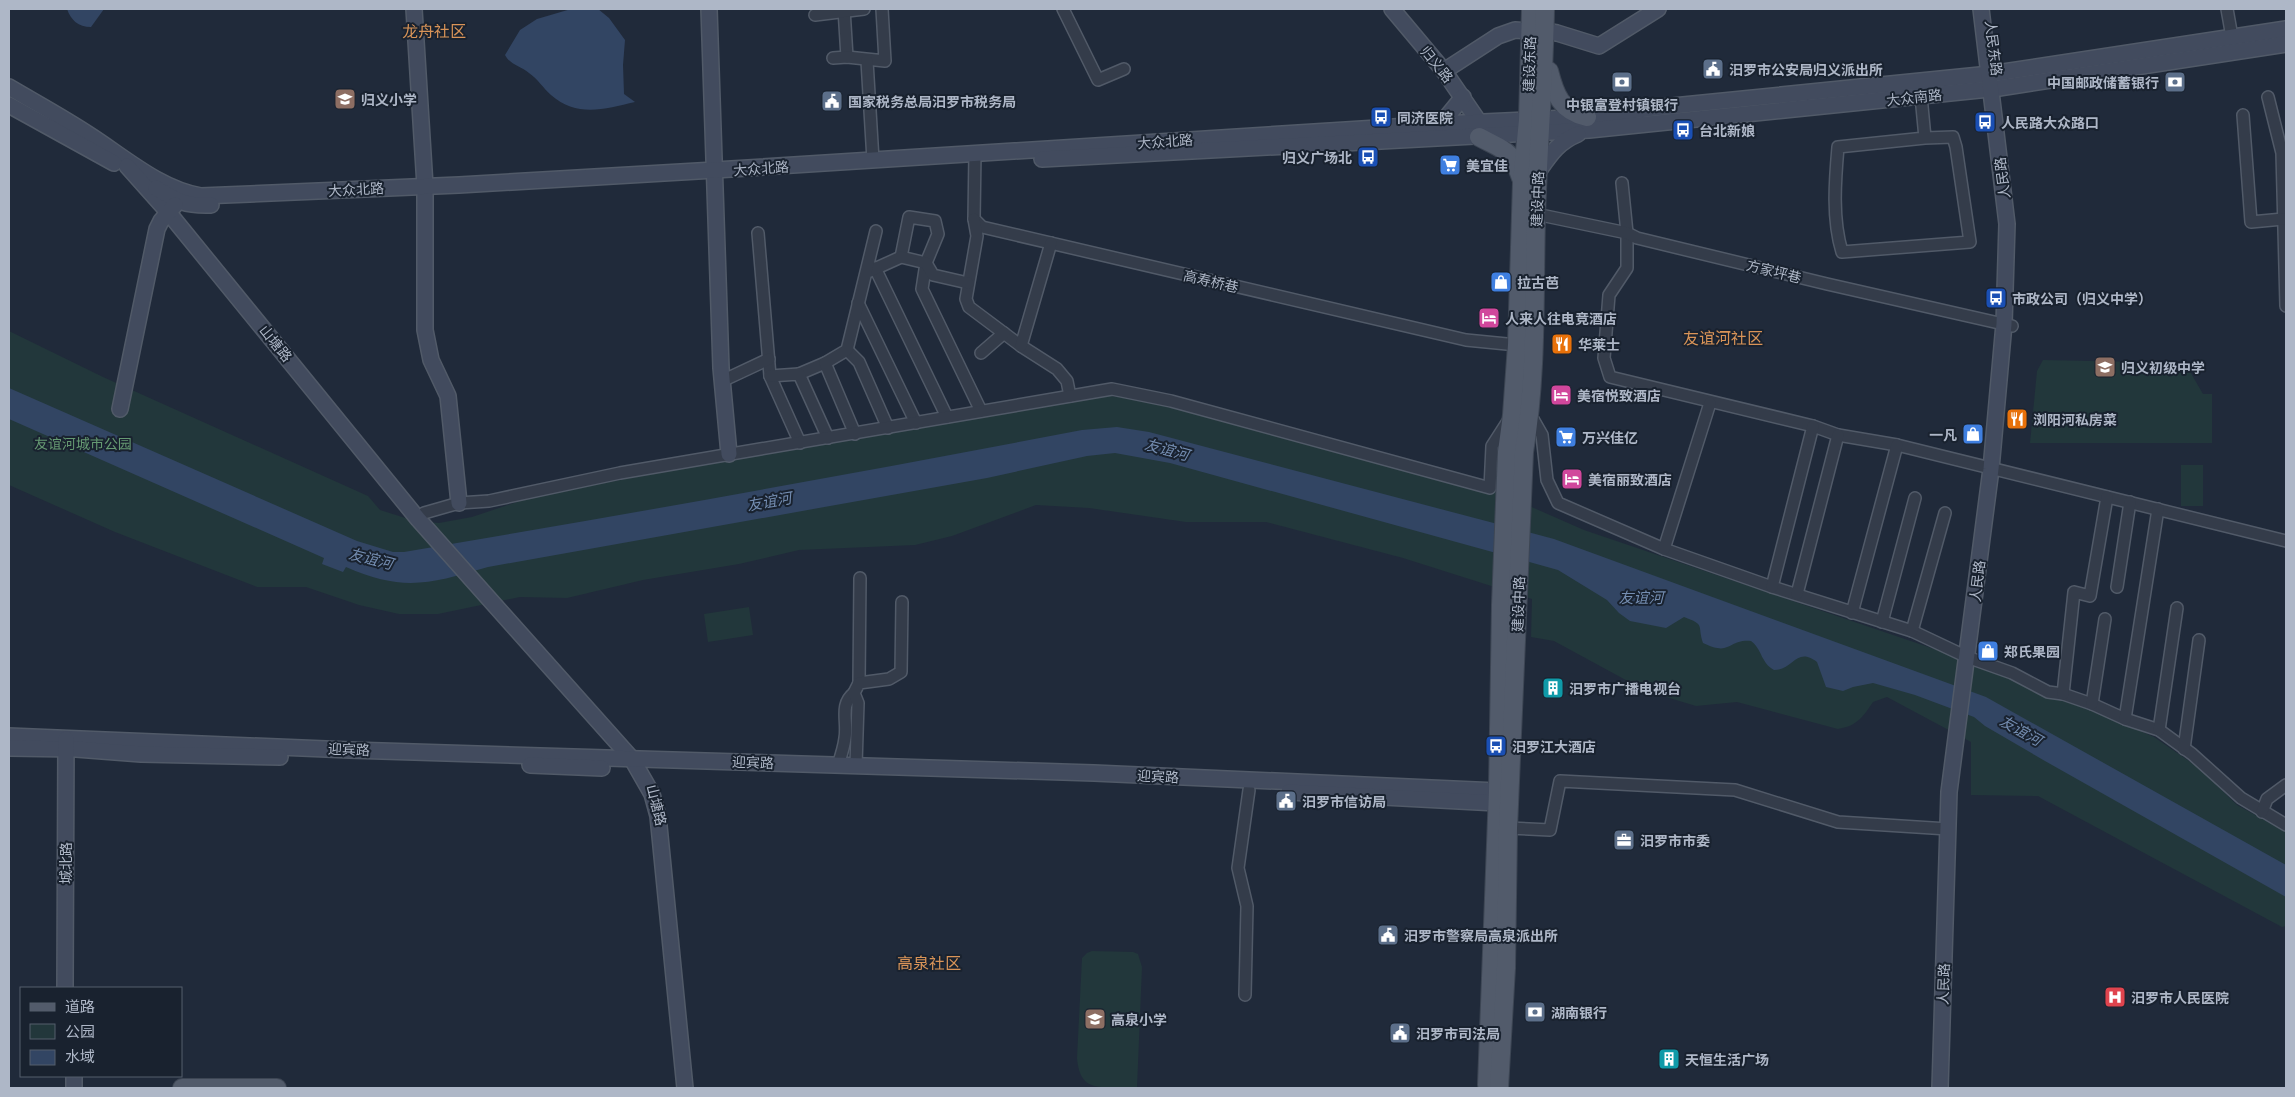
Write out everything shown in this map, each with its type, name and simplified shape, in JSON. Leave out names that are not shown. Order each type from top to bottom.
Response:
[{"type":"main road","points":[[414,9],[425,191],[425,330],[431,360],[448,396],[458,503]]},
{"type":"main road","points":[[709,9],[722,380],[729,454]]},
{"type":"main road","name":"归义路","points":[[1392,9],[1446,69],[1481,127]]},
{"type":"main road","points":[[1399,9],[1446,69],[1481,127],[1513,157],[1522,182]]},
{"type":"main road","name":"建设东路","points":[[1531,9],[1545,56],[1534,127]]},
{"type":"main road","name":"建设东路","points":[[1534,127],[1538,31],[1545,9]]},
{"type":"main road","points":[[1599,46],[1610,33],[1646,9]]},
{"type":"main road","points":[[1446,69],[1498,36],[1516,30],[1557,33],[1599,46],[1658,9]]},
{"type":"main road","name":"人民东路","points":[[1981,9],[1994,73]]},
{"type":"main road","name":"人民东路","points":[[1989,9],[1995,89]]},
{"type":"main road","name":"大众南路","points":[[1588,124],[1653,108],[1994,73],[2286,29]]},
{"type":"main road","name":"大众南路","points":[[1534,127],[1995,89],[2286,44]]},
{"type":"main road","points":[[1538,172],[1555,147],[1588,124],[1574,114],[1558,98],[1545,56]]},
{"type":"main road","name":"山塘路","points":[[9,86],[92,136],[136,171],[173,207],[424,513],[434,531]]},
{"type":"main road","name":"人民路","points":[[1940,1088],[1950,792],[1961,729],[1995,470],[2008,325],[2014,224],[1995,89]]},
{"type":"main road","points":[[1442,124],[1463,97]]},
{"type":"main road","name":"大众北路","points":[[9,104],[136,171],[182,192],[202,196],[425,191]]},
{"type":"main road","name":"大众北路","points":[[715,174],[874,160],[975,158],[1442,124],[1481,127]]},
{"type":"main road","name":"大众北路","points":[[136,171],[173,207],[1481,127],[1534,127]]},
{"type":"main road","name":"建设中路","points":[[1499,1088],[1506,968],[1508,828],[1524,452],[1530,414],[1538,172],[1534,127]]},
{"type":"main road","name":"建设中路","points":[[1487,1088],[1498,797],[1507,452],[1512,415],[1517,346],[1522,182],[1534,127]]},
{"type":"main road","points":[[120,409],[157,229],[173,207],[202,196]]},
{"type":"main road","name":"山塘路","points":[[173,207],[434,531],[639,764],[656,792],[662,816],[694,1088]]},
{"type":"main road","name":"人民路","points":[[1950,1088],[1961,729]]},
{"type":"main road","name":"迎宾路","points":[[9,736],[71,743],[882,772],[1249,790],[1498,797]]},
{"type":"main road","name":"迎宾路","points":[[9,748],[71,743]]},
{"type":"main road","name":"城北路","points":[[65,987],[71,743]]},
{"type":"main road","name":"城北路","points":[[71,743],[75,987]]},
{"type":"main road","name":"山塘路","points":[[639,764],[652,794],[658,816],[685,1088]]},
{"type":"main road","name":"迎宾路","points":[[639,764],[838,764],[1104,773],[1498,797]]},
{"type":"main road","points":[[182,1088],[277,1088]]},
{"type":"street","points":[[814,15],[864,9]]},
{"type":"street","points":[[833,58],[847,57],[884,62],[882,9]]},
{"type":"street","points":[[1063,9],[1098,80],[1124,69]]},
{"type":"street","points":[[2227,9],[2232,37]]},
{"type":"street","points":[[844,10],[847,57]]},
{"type":"street","points":[[867,61],[874,160]]},
{"type":"street","points":[[1921,96],[1925,138]]},
{"type":"street","points":[[2268,97],[2282,153],[2286,306]]},
{"type":"street","points":[[2243,114],[2251,222],[2283,219]]},
{"type":"street","points":[[1952,137],[1956,147],[1970,242],[1842,252],[1838,241],[1835,184],[1838,147],[1925,138],[1952,137]]},
{"type":"street","points":[[975,158],[974,219],[977,236],[966,300],[969,307],[1021,346],[1057,369],[1067,381],[1070,396]]},
{"type":"street","points":[[1622,183],[1627,268],[1609,295],[1604,358],[1610,377],[1710,403],[1813,426],[1838,435],[1897,445],[2286,540]]},
{"type":"street","name":"方家坪巷","points":[[1536,214],[1626,233],[1637,238],[1790,275],[2008,325]]},
{"type":"street","points":[[901,256],[909,217],[935,221],[938,234],[926,262],[922,289],[981,411]]},
{"type":"street","name":"高寿桥巷","points":[[974,219],[982,227],[1466,340],[1517,346]]},
{"type":"street","points":[[770,376],[799,374],[846,350],[858,303],[871,270],[876,231]]},
{"type":"street","points":[[758,233],[770,376],[800,444]]},
{"type":"street","points":[[1021,346],[1051,243]]},
{"type":"street","points":[[871,270],[901,256],[926,262],[933,275],[968,283]]},
{"type":"street","points":[[871,270],[946,418]]},
{"type":"street","points":[[858,303],[916,423]]},
{"type":"street","points":[[981,353],[1004,333]]},
{"type":"street","points":[[846,350],[859,362],[888,428]]},
{"type":"street","points":[[722,380],[769,359]]},
{"type":"street","points":[[825,362],[855,434]]},
{"type":"street","points":[[799,374],[828,438]]},
{"type":"street","points":[[424,513],[458,503],[489,501],[620,473],[800,444],[1112,389],[1171,401],[1490,488],[1492,446],[1512,415]]},
{"type":"street","points":[[1664,548],[1710,403]]},
{"type":"street","points":[[1530,414],[1542,435],[1547,480],[1558,503],[1664,548],[1772,587],[1912,631],[1970,664],[2012,672],[2048,692],[2064,694],[2125,719],[2159,730],[2184,749],[2240,798],[2286,825]]},
{"type":"street","points":[[1772,587],[1813,426]]},
{"type":"street","points":[[1797,594],[1838,435]]},
{"type":"street","points":[[1852,613],[1897,445]]},
{"type":"street","points":[[2064,694],[2074,592],[2090,596],[2107,497]]},
{"type":"street","points":[[1882,622],[1915,498]]},
{"type":"street","points":[[2117,587],[2130,502]]},
{"type":"street","points":[[2125,719],[2158,509]]},
{"type":"street","points":[[1912,631],[1945,513]]},
{"type":"street","points":[[856,765],[858,704],[856,688],[860,578]]},
{"type":"street","points":[[838,764],[846,736],[845,704],[847,698],[856,688],[889,680],[901,672],[902,602]]},
{"type":"street","points":[[2159,730],[2177,608]]},
{"type":"street","points":[[2092,704],[2106,619]]},
{"type":"street","points":[[2184,749],[2199,640]]},
{"type":"street","points":[[1508,828],[1550,830],[1560,781],[1735,790],[1838,822],[1948,829]]},
{"type":"street","points":[[2262,812],[2267,799],[2286,785]]},
{"type":"street","points":[[1244,995],[1247,906],[1238,868],[1249,790]]},
{"type":"green space","name":"友谊河城市公园","points":[[9,331],[103,377],[368,496],[380,510],[415,521],[439,523],[472,517],[538,495],[1002,410],[1102,395],[1152,401],[1502,494],[1584,530],[2011,675],[2046,695],[2099,713],[2154,737],[2199,768],[2237,805],[2286,832],[2286,926],[2282,927],[2038,796],[1971,795],[1971,742],[1887,697],[1873,702],[1863,716],[1855,723],[1838,729],[1737,702],[1696,706],[1646,691],[1554,641],[1531,637],[1532,599],[1403,558],[1266,522],[1186,522],[1089,508],[1036,505],[952,536],[915,545],[799,550],[739,564],[643,580],[567,598],[520,597],[438,614],[399,614],[359,605],[306,587],[257,587],[115,532],[9,485]]},
{"type":"green space","points":[[2043,360],[2185,363],[2203,394],[2212,394],[2212,443],[2030,443],[2037,371]]},
{"type":"green space","points":[[2181,465],[2203,465],[2203,506],[2181,506]]},
{"type":"green space","points":[[749,607],[753,635],[708,642],[704,614]]},
{"type":"green space","points":[[1092,951],[1133,952],[1138,954],[1142,967],[1137,1088],[1093,1086],[1082,1078],[1079,1070],[1077,1058],[1082,958]]},
{"type":"water","points":[[67,9],[104,9],[91,27],[82,26],[76,22]]},
{"type":"water","points":[[571,9],[598,9],[609,18],[625,40],[623,65],[624,94],[635,102],[592,110],[571,107],[551,95],[532,75],[507,58],[505,55],[520,30],[537,19]]},
{"type":"water","name":"友谊河","points":[[9,388],[357,541],[393,552],[404,552],[659,508],[1082,430],[1117,427],[1149,432],[1554,539],[1986,697],[2286,865],[2286,897],[2045,761],[1985,726],[1974,717],[1915,695],[1873,683],[1843,691],[1826,687],[1817,662],[1810,658],[1804,656],[1781,669],[1774,670],[1766,664],[1755,644],[1751,641],[1737,642],[1725,648],[1712,647],[1703,643],[1700,626],[1684,617],[1666,628],[1630,621],[1619,613],[1607,600],[1558,570],[1170,463],[1115,453],[1087,456],[987,478],[488,567],[433,581],[401,582],[384,580],[346,567],[343,572],[322,564],[324,558],[9,419]]},
{"type":"place","name":"汨罗市公安局归义派出所","points":[[1713,69]]},
{"type":"place","name":"中银富登村镇银行","points":[[1622,82]]},
{"type":"place","name":"中国邮政储蓄银行","points":[[2175,82]]},
{"type":"place","name":"归义小学","points":[[345,99]]},
{"type":"place","name":"国家税务总局汨罗市税务局","points":[[832,101]]},
{"type":"place","name":"同济医院","points":[[1381,117]]},
{"type":"place","name":"人民路大众路口","points":[[1985,122]]},
{"type":"place","name":"台北新娘","points":[[1683,130]]},
{"type":"place","name":"归义广场北","points":[[1368,157]]},
{"type":"place","name":"美宜佳","points":[[1450,165]]},
{"type":"place","name":"拉古芭","points":[[1501,282]]},
{"type":"place","name":"市政公司（归义中学）","points":[[1996,298]]},
{"type":"place","name":"人来人往电竞酒店","points":[[1489,318]]},
{"type":"place","name":"华莱士","points":[[1562,344]]},
{"type":"place","name":"归义初级中学","points":[[2105,367]]},
{"type":"place","name":"美宿悦致酒店","points":[[1561,395]]},
{"type":"place","name":"浏阳河私房菜","points":[[2017,419]]},
{"type":"place","name":"一凡","points":[[1973,434]]},
{"type":"place","name":"万兴佳亿","points":[[1566,437]]},
{"type":"place","name":"美宿丽致酒店","points":[[1572,479]]},
{"type":"place","name":"郑氏果园","points":[[1988,651]]},
{"type":"place","name":"汨罗市广播电视台","points":[[1553,688]]},
{"type":"place","name":"汨罗江大酒店","points":[[1496,746]]},
{"type":"place","name":"汨罗市信访局","points":[[1286,801]]},
{"type":"place","name":"汨罗市市委","points":[[1624,840]]},
{"type":"place","name":"汨罗市警察局高泉派出所","points":[[1388,935]]},
{"type":"place","name":"汨罗市人民医院","points":[[2115,997]]},
{"type":"place","name":"湖南银行","points":[[1535,1012]]},
{"type":"place","name":"高泉小学","points":[[1095,1019]]},
{"type":"place","name":"汨罗市司法局","points":[[1400,1033]]},
{"type":"place","name":"天恒生活广场","points":[[1669,1059]]},
{"type":"district","name":"龙舟社区","points":[[434,31]]},
{"type":"district","name":"友谊河社区","points":[[1723,338]]},
{"type":"district","name":"高泉社区","points":[[929,963]]}]
